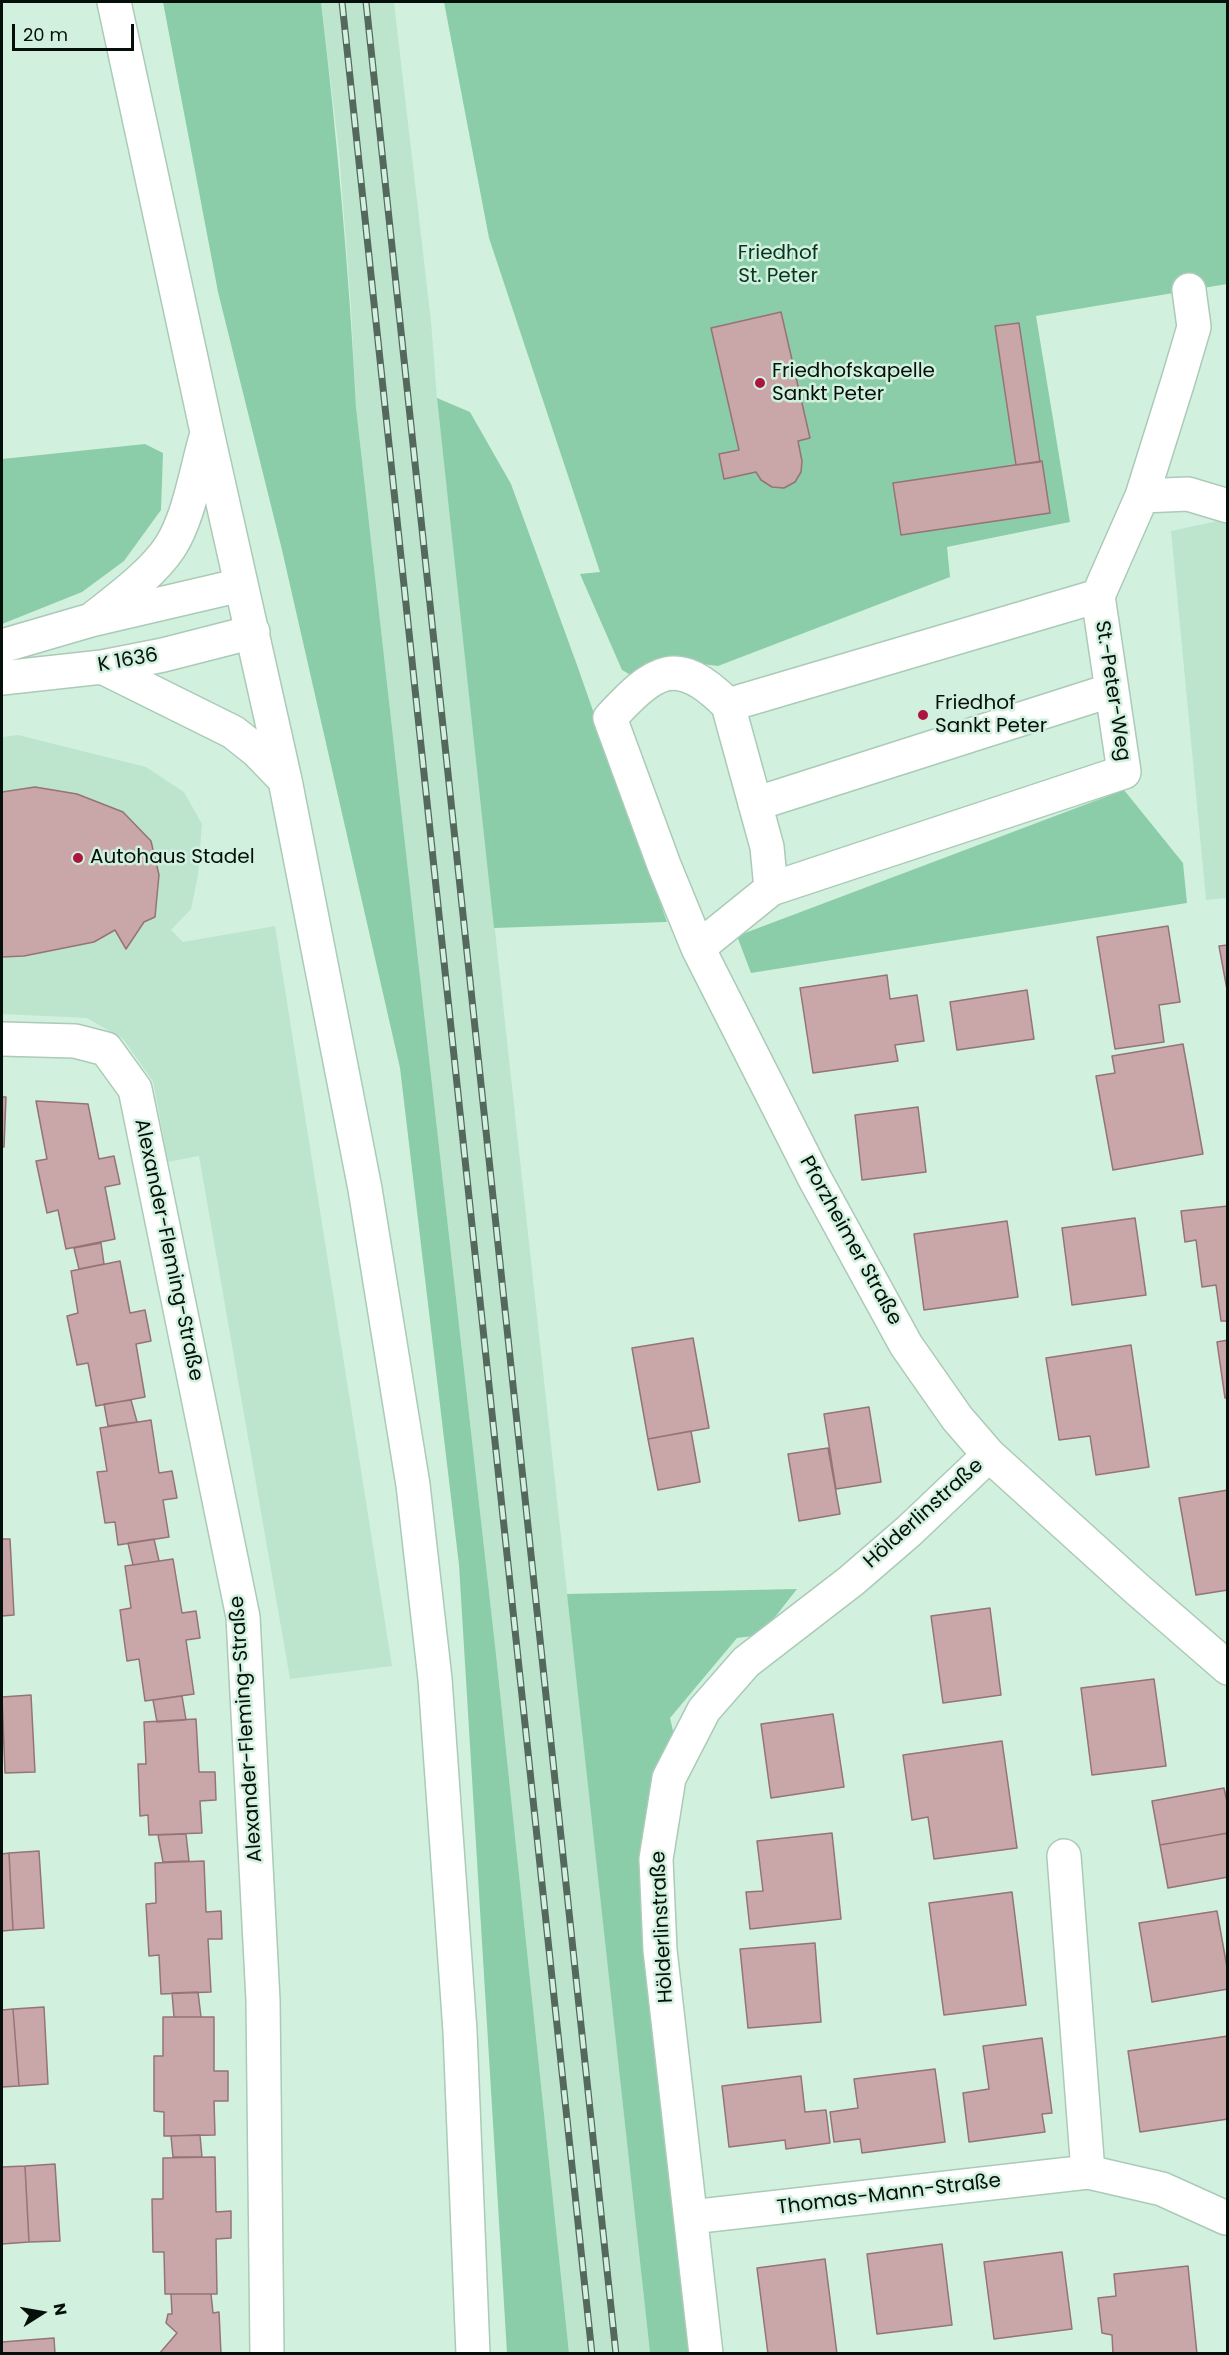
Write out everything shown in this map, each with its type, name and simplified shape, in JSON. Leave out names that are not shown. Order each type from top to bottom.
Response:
[{"type":"street","points":[[114,2],[285,780],[365,1189],[413,1485],[435,1678],[460,2031],[473,2354]]},
{"type":"street","name":"St.-Peter-Weg","points":[[771,890],[1124,772],[1098,596],[1142,496],[1194,327],[1190,290]]},
{"type":"street","points":[[91,620],[117,600],[170,547],[180,526],[207,432]]},
{"type":"street","points":[[1142,496],[1188,494],[1227,506]]},
{"type":"street","points":[[2,646],[91,620],[241,585]]},
{"type":"street","points":[[698,948],[771,890],[767,847],[728,705],[1098,596]]},
{"type":"street","name":"K 1636","points":[[2,678],[102,667],[163,655],[253,632]]},
{"type":"street","points":[[102,667],[233,732],[257,751],[285,780]]},
{"type":"street","name":"Pforzheimer Straße","points":[[728,705],[714,691],[692,676],[665,673],[638,688],[610,718],[664,865],[698,948],[815,1179],[906,1345],[957,1418],[989,1455],[1227,1668]]},
{"type":"street","points":[[755,804],[1112,690]]},
{"type":"street","name":"Alexander-Fleming-Straße","points":[[2,1039],[75,1041],[106,1049],[135,1089],[200,1400],[243,1617],[263,2000],[267,2354]]},
{"type":"street","name":"Hölderlinstraße","points":[[706,2354],[660,1950],[656,1859],[669,1778],[704,1710],[746,1662],[851,1581],[909,1532],[989,1455]]},
{"type":"street","points":[[1064,1856],[1088,2172]]},
{"type":"street","name":"Thomas-Mann-Straße","points":[[691,2217],[1088,2172],[1162,2189],[1226,2218]]},
{"type":"shaded area","points":[[321,2],[394,2],[431,321],[437,398],[650,2353],[569,2353],[496,1654],[356,407],[339,152]]},
{"type":"shaded area","points":[[1222,520],[1227,521],[1227,898],[1206,900],[1171,531]]},
{"type":"shaded area","points":[[18,735],[146,767],[184,792],[202,824],[198,876],[191,909],[171,930],[183,942],[275,926],[392,1666],[290,1679],[199,1156],[168,1162],[153,1081],[123,1039],[87,1018],[2,1014],[2,737]]},
{"type":"green space","points":[[163,2],[321,2],[342,204],[356,407],[496,1654],[569,2353],[507,2353],[459,1565],[400,1068],[282,550],[218,292]]},
{"type":"green space","name":"Friedhof St. Peter","points":[[444,2],[1227,2],[1227,284],[1036,316],[1070,522],[947,547],[950,577],[718,666],[678,661],[629,674],[622,670],[580,574],[600,572],[489,238]]},
{"type":"green space","points":[[437,398],[470,412],[511,484],[667,922],[494,928]]},
{"type":"green space","points":[[145,444],[163,453],[161,510],[124,561],[82,592],[2,624],[2,459]]},
{"type":"green space","points":[[1124,790],[1183,863],[1187,903],[751,973],[737,936]]},
{"type":"green space","points":[[797,1589],[761,1635],[737,1638],[670,1718],[674,1735],[653,1784],[640,1852],[641,1910],[689,2353],[650,2353],[567,1594]]},
{"type":"building","name":"Friedhofskapelle Sankt Peter","points":[[781,312],[810,438],[798,441],[802,461],[801,472],[795,482],[784,488],[772,487],[761,480],[756,472],[724,479],[719,454],[739,450],[711,328]]},
{"type":"building","points":[[1019,323],[1040,462],[1016,465],[995,326]]},
{"type":"building","points":[[1042,461],[1050,513],[901,535],[893,483]]},
{"type":"building","name":"Autohaus Stadel","points":[[35,787],[77,794],[123,812],[151,841],[159,875],[155,917],[144,922],[126,949],[115,930],[94,942],[24,956],[2,957],[2,792]]},
{"type":"building","points":[[1168,926],[1180,1002],[1159,1005],[1164,1042],[1115,1049],[1097,937]]},
{"type":"building","points":[[1228,945],[1228,995],[1219,946]]},
{"type":"building","points":[[887,975],[890,999],[917,995],[924,1041],[895,1045],[898,1061],[813,1073],[800,988]]},
{"type":"building","points":[[1027,990],[1034,1039],[957,1050],[950,1002]]},
{"type":"building","points":[[1183,1044],[1203,1154],[1113,1170],[1096,1076],[1115,1073],[1112,1056]]},
{"type":"building","points":[[2,1097],[6,1097],[4,1147],[2,1147]]},
{"type":"building","points":[[36,1101],[88,1104],[99,1159],[114,1156],[120,1184],[105,1187],[115,1239],[66,1249],[58,1210],[47,1213],[36,1161],[47,1159]]},
{"type":"building","points":[[918,1107],[926,1172],[862,1180],[855,1115]]},
{"type":"building","points":[[1228,1206],[1228,1321],[1221,1321],[1216,1285],[1202,1287],[1196,1240],[1185,1242],[1181,1211]]},
{"type":"building","points":[[1135,1218],[1146,1295],[1072,1305],[1062,1228]]},
{"type":"building","points":[[1007,1221],[1018,1297],[924,1310],[914,1234]]},
{"type":"building","points":[[101,1243],[104,1264],[79,1269],[74,1248]]},
{"type":"building","points":[[120,1261],[130,1313],[145,1310],[151,1341],[136,1344],[145,1397],[96,1406],[88,1363],[77,1365],[67,1316],[78,1313],[71,1271]]},
{"type":"building","points":[[693,1338],[709,1428],[648,1439],[632,1348]]},
{"type":"building","points":[[1228,1340],[1228,1397],[1225,1398],[1217,1342]]},
{"type":"building","points":[[1131,1345],[1149,1467],[1096,1475],[1090,1436],[1059,1440],[1046,1358]]},
{"type":"building","points":[[131,1400],[137,1422],[108,1426],[104,1404]]},
{"type":"building","points":[[869,1407],[881,1482],[836,1489],[824,1414]]},
{"type":"building","points":[[151,1420],[159,1473],[172,1471],[177,1498],[163,1500],[169,1537],[118,1545],[115,1522],[105,1523],[97,1472],[107,1471],[100,1428]]},
{"type":"building","points":[[691,1431],[700,1482],[658,1490],[648,1439]]},
{"type":"building","points":[[828,1448],[840,1514],[799,1521],[788,1454]]},
{"type":"building","points":[[1228,1490],[1228,1590],[1196,1595],[1179,1498]]},
{"type":"building","points":[[2,1539],[10,1539],[14,1615],[2,1616]]},
{"type":"building","points":[[154,1539],[159,1561],[133,1565],[128,1543]]},
{"type":"building","points":[[173,1559],[182,1613],[196,1611],[200,1638],[186,1640],[194,1694],[145,1701],[139,1659],[127,1661],[120,1610],[131,1608],[125,1566]]},
{"type":"building","points":[[990,1608],[1001,1695],[943,1703],[931,1616]]},
{"type":"building","points":[[1154,1679],[1166,1766],[1092,1775],[1081,1688]]},
{"type":"building","points":[[31,1695],[35,1772],[5,1773],[2,1697]]},
{"type":"building","points":[[182,1696],[186,1720],[157,1722],[153,1700]]},
{"type":"building","points":[[833,1714],[844,1787],[771,1798],[761,1724]]},
{"type":"building","points":[[196,1719],[199,1772],[215,1772],[216,1800],[200,1801],[202,1833],[149,1835],[148,1815],[140,1816],[138,1764],[146,1764],[144,1722]]},
{"type":"building","points":[[1002,1741],[1017,1848],[934,1859],[928,1817],[912,1820],[903,1755]]},
{"type":"building","points":[[1224,1788],[1228,1807],[1228,1833],[1160,1845],[1152,1801]]},
{"type":"building","points":[[832,1833],[841,1919],[750,1929],[746,1892],[763,1891],[757,1841]]},
{"type":"building","points":[[1228,1833],[1228,1877],[1168,1888],[1160,1845]]},
{"type":"building","points":[[186,1834],[189,1861],[163,1862],[158,1835]]},
{"type":"building","points":[[39,1851],[44,1928],[13,1930],[9,1853]]},
{"type":"building","points":[[9,1853],[13,1930],[2,1931],[2,1854]]},
{"type":"building","points":[[204,1861],[206,1912],[221,1911],[222,1939],[208,1939],[211,1992],[161,1994],[159,1955],[149,1956],[146,1904],[156,1903],[155,1863]]},
{"type":"building","points":[[1012,1892],[1026,2005],[944,2015],[929,1903]]},
{"type":"building","points":[[1217,1911],[1228,1973],[1228,1989],[1152,2002],[1139,1923]]},
{"type":"building","points":[[815,1943],[821,2022],[748,2028],[740,1949]]},
{"type":"building","points":[[198,1992],[201,2017],[174,2017],[172,1993]]},
{"type":"building","points":[[44,2007],[48,2084],[19,2086],[13,2009]]},
{"type":"building","points":[[13,2009],[19,2086],[2,2087],[2,2010]]},
{"type":"building","points":[[163,2017],[214,2017],[214,2071],[228,2071],[228,2101],[214,2101],[215,2135],[164,2136],[164,2112],[154,2111],[154,2056],[163,2056]]},
{"type":"building","points":[[1228,2036],[1228,2119],[1140,2132],[1128,2051]]},
{"type":"building","points":[[1042,2038],[1052,2113],[1042,2114],[1045,2132],[969,2142],[963,2093],[989,2089],[983,2046]]},
{"type":"building","points":[[935,2069],[945,2142],[862,2153],[860,2139],[834,2142],[830,2112],[858,2108],[854,2079]]},
{"type":"building","points":[[801,2076],[805,2112],[826,2110],[830,2143],[786,2149],[785,2140],[729,2147],[722,2086]]},
{"type":"building","points":[[200,2135],[202,2157],[173,2157],[171,2136]]},
{"type":"building","points":[[215,2157],[216,2212],[231,2211],[231,2238],[216,2239],[217,2294],[165,2294],[164,2252],[153,2252],[152,2199],[163,2199],[163,2158]]},
{"type":"building","points":[[55,2164],[60,2241],[29,2242],[25,2166]]},
{"type":"building","points":[[25,2166],[29,2242],[2,2244],[2,2167]]},
{"type":"building","points":[[942,2244],[952,2325],[877,2334],[867,2254]]},
{"type":"building","points":[[1062,2252],[1072,2329],[994,2339],[984,2262]]},
{"type":"building","points":[[825,2259],[837,2354],[768,2354],[757,2268]]},
{"type":"building","points":[[1188,2266],[1197,2354],[1113,2354],[1112,2335],[1102,2333],[1098,2298],[1116,2296],[1114,2274]]},
{"type":"building","points":[[171,2294],[211,2294],[213,2313],[219,2312],[221,2354],[159,2354],[177,2333],[166,2323],[168,2314],[172,2314]]},
{"type":"building","points":[[54,2338],[55,2354],[2,2354],[2,2342]]},
{"type":"railway","points":[[342,2],[592,2354]]},
{"type":"railway","points":[[366,2],[616,2354]]},
{"type":"place","name":"Friedhofskapelle Sankt Peter","points":[[760,383]]},
{"type":"place","name":"Friedhof Sankt Peter","points":[[923,715]]},
{"type":"place","name":"Autohaus Stadel","points":[[78,858]]}]
